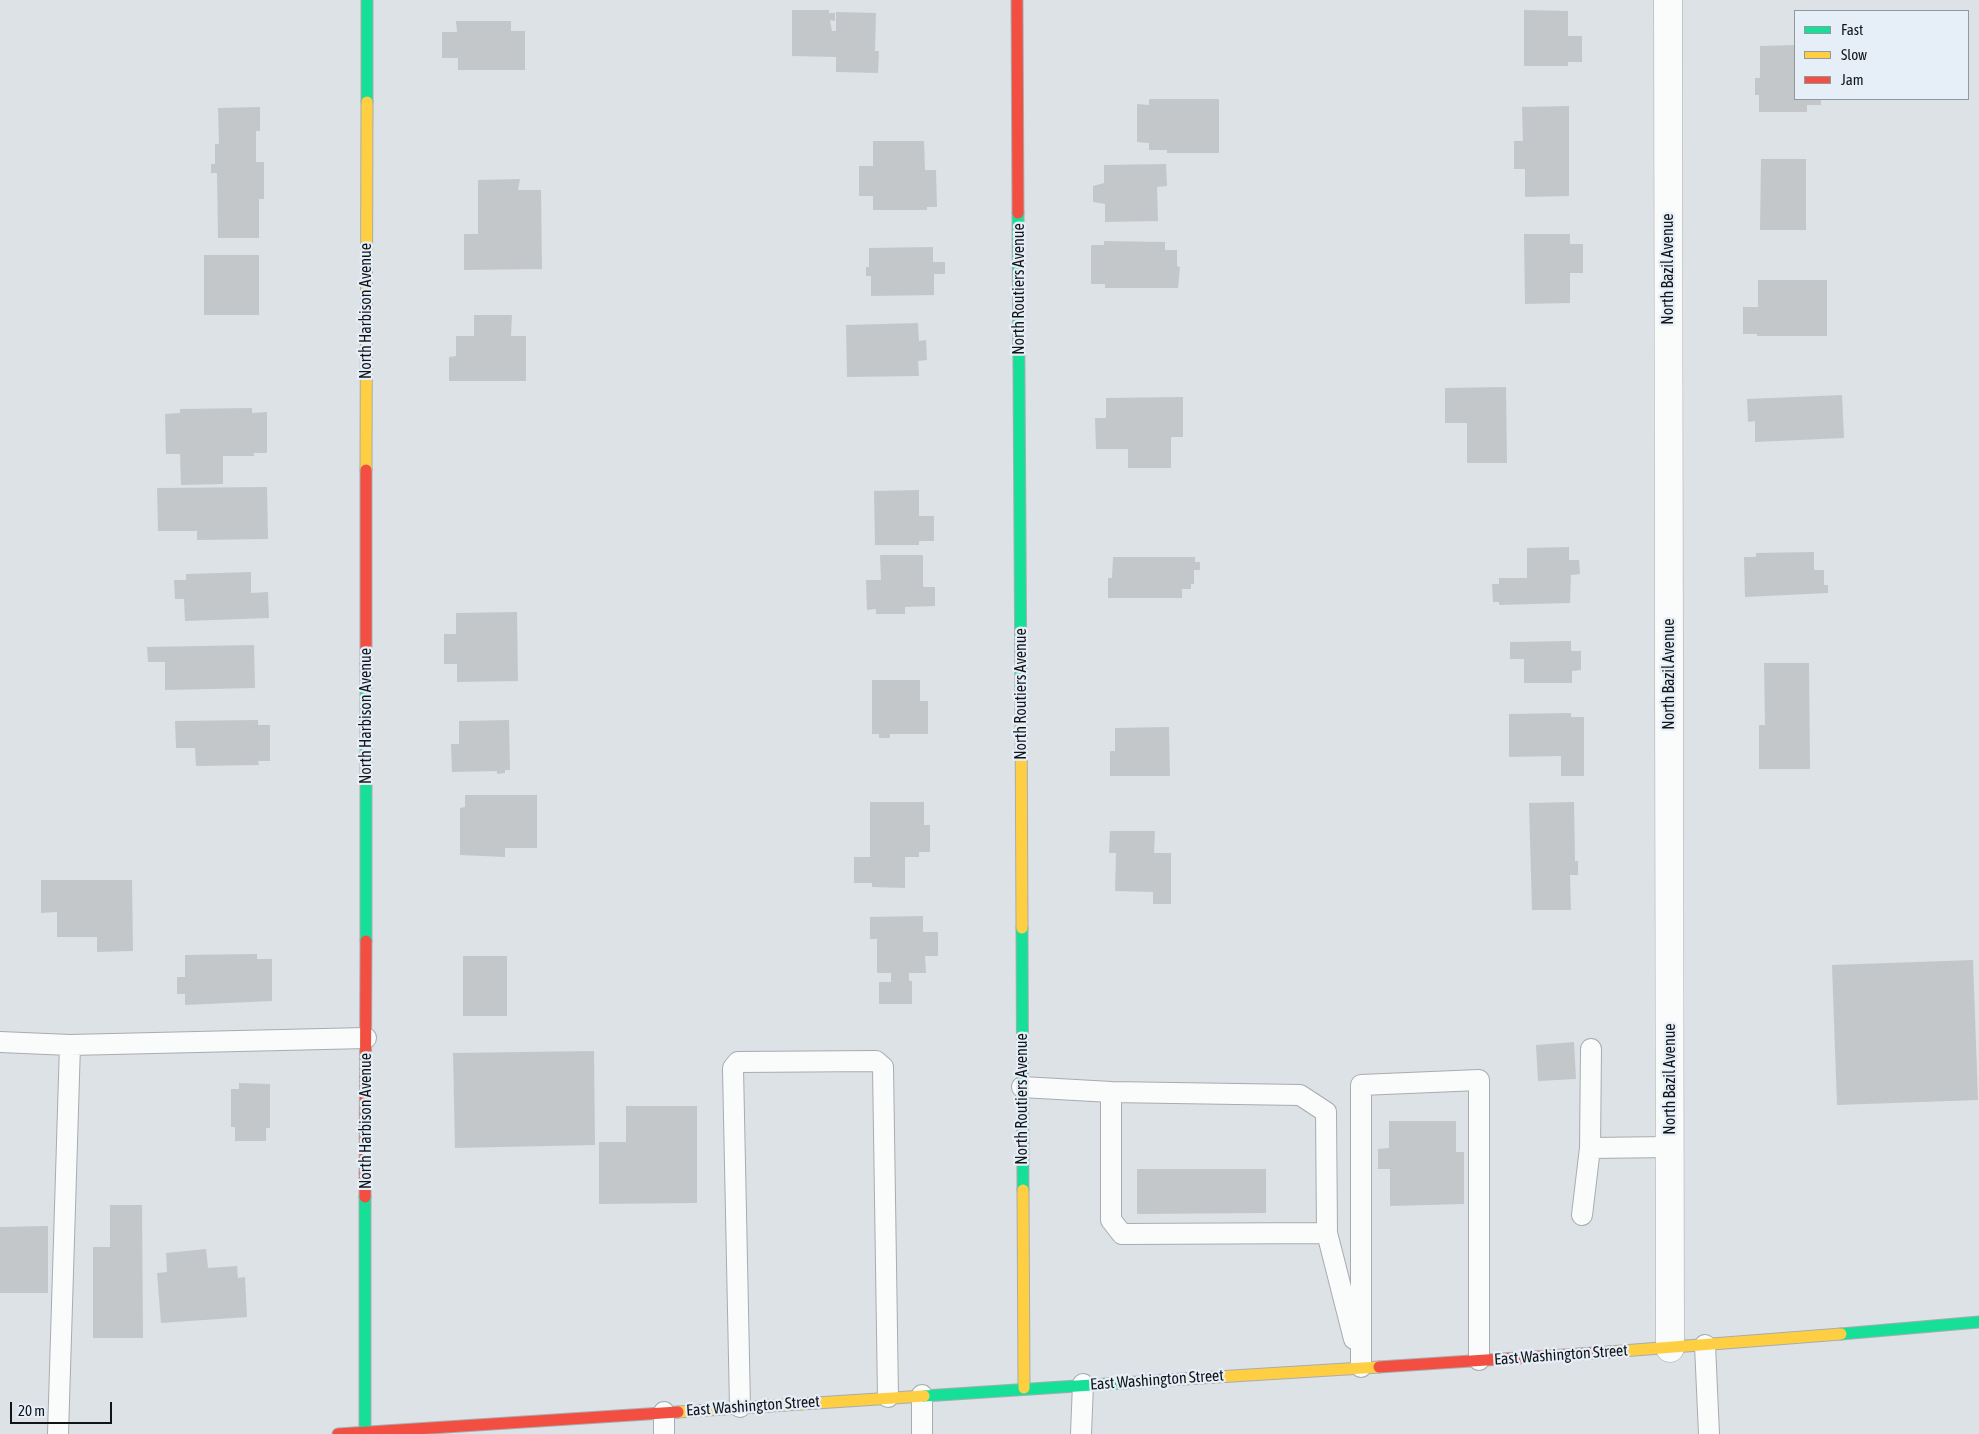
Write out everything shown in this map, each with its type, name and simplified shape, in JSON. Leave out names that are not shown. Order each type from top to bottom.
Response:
[{"type":"street","name":"North Harbison Avenue","points":[[365,1432],[366,0]]},
{"type":"street","name":"North Routiers Avenue","points":[[1017,0],[1024,1388]]},
{"type":"street","name":"North Bazil Avenue","points":[[1668,0],[1670,1348]]},
{"type":"street","name":"East Washington Street","points":[[338,1434],[558,1427],[664,1412],[1670,1348],[1978,1323]]},
{"type":"lane","points":[[0,1042],[70,1045],[366,1038]]},
{"type":"lane","points":[[58,1434],[70,1045]]},
{"type":"lane","points":[[1582,1215],[1590,1148],[1591,1049]]},
{"type":"lane","points":[[740,1407],[733,1068],[738,1062],[876,1061],[883,1067],[888,1397]]},
{"type":"lane","points":[[1361,1367],[1360,1085],[1479,1080],[1479,1360]]},
{"type":"lane","points":[[1022,1087],[1111,1092],[1300,1095],[1326,1112],[1327,1233],[1361,1367]]},
{"type":"lane","points":[[1111,1092],[1111,1220],[1122,1234],[1327,1233]]},
{"type":"lane","points":[[1590,1148],[1670,1147]]},
{"type":"lane","points":[[1705,1345],[1710,1434]]},
{"type":"lane","points":[[1081,1434],[1083,1384]]},
{"type":"lane","points":[[922,1395],[922,1434]]},
{"type":"lane","points":[[664,1412],[664,1434]]},
{"type":"building","points":[[792,10],[829,10],[829,13],[835,13],[835,21],[830,20],[832,31],[836,31],[836,12],[876,13],[875,51],[879,51],[878,73],[836,72],[836,57],[792,56]]},
{"type":"building","points":[[1524,10],[1568,11],[1568,36],[1582,36],[1582,62],[1568,62],[1568,66],[1524,66]]},
{"type":"building","points":[[456,21],[511,21],[511,31],[525,31],[525,70],[458,70],[458,58],[442,58],[442,32],[457,32]]},
{"type":"building","points":[[1794,45],[1794,100],[1821,100],[1821,105],[1807,105],[1807,112],[1759,112],[1759,95],[1755,95],[1755,78],[1760,78],[1760,46]]},
{"type":"building","points":[[1149,99],[1219,99],[1219,153],[1167,153],[1167,150],[1149,150],[1149,143],[1137,142],[1137,104],[1149,105]]},
{"type":"building","points":[[1569,106],[1569,196],[1525,197],[1525,169],[1514,169],[1514,141],[1523,141],[1522,107]]},
{"type":"building","points":[[260,107],[260,131],[256,131],[256,162],[264,162],[264,199],[259,199],[259,238],[218,238],[217,173],[211,173],[211,164],[215,164],[215,144],[219,144],[218,108]]},
{"type":"building","points":[[873,141],[924,141],[925,170],[936,170],[937,207],[927,207],[927,210],[873,210],[873,196],[859,196],[859,166],[873,166]]},
{"type":"building","points":[[1761,159],[1806,159],[1806,230],[1760,230]]},
{"type":"building","points":[[1166,164],[1167,186],[1157,187],[1158,221],[1105,222],[1105,204],[1093,202],[1093,186],[1104,183],[1104,165]]},
{"type":"building","points":[[520,179],[518,190],[541,190],[542,269],[464,270],[464,234],[478,234],[478,180]]},
{"type":"building","points":[[1524,234],[1570,234],[1570,244],[1583,244],[1583,273],[1570,273],[1570,303],[1525,304]]},
{"type":"building","points":[[1104,241],[1165,242],[1165,250],[1177,250],[1177,266],[1180,267],[1178,288],[1105,288],[1105,284],[1091,284],[1091,245],[1104,245]]},
{"type":"building","points":[[933,247],[933,262],[945,262],[945,274],[934,274],[934,295],[871,296],[871,276],[866,276],[866,267],[869,267],[869,248]]},
{"type":"building","points":[[204,255],[259,255],[259,315],[204,315]]},
{"type":"building","points":[[1758,280],[1827,280],[1827,336],[1757,336],[1757,334],[1743,334],[1743,307],[1758,307]]},
{"type":"building","points":[[474,315],[512,315],[511,336],[526,336],[526,381],[449,381],[449,357],[456,356],[456,336],[474,336]]},
{"type":"building","points":[[918,323],[919,341],[926,340],[927,360],[918,361],[919,376],[847,377],[846,325]]},
{"type":"building","points":[[1506,387],[1507,463],[1467,463],[1467,423],[1445,423],[1445,388]]},
{"type":"building","points":[[1842,395],[1844,438],[1755,442],[1755,421],[1748,422],[1747,399]]},
{"type":"building","points":[[1183,397],[1183,437],[1171,437],[1171,468],[1128,468],[1128,449],[1096,449],[1095,418],[1106,418],[1106,398]]},
{"type":"building","points":[[252,408],[252,413],[267,412],[267,453],[254,453],[254,456],[223,456],[223,484],[181,485],[180,454],[166,454],[165,414],[180,413],[180,409]]},
{"type":"building","points":[[267,487],[268,539],[197,540],[197,531],[158,531],[157,488]]},
{"type":"building","points":[[919,490],[919,516],[934,516],[934,541],[919,541],[919,545],[875,545],[874,491]]},
{"type":"building","points":[[1569,547],[1569,560],[1579,560],[1580,574],[1571,575],[1570,603],[1499,605],[1499,602],[1493,602],[1492,584],[1499,584],[1499,578],[1527,578],[1527,548]]},
{"type":"building","points":[[1814,552],[1814,570],[1824,570],[1824,585],[1828,585],[1828,593],[1745,597],[1744,557],[1756,557],[1756,553]]},
{"type":"building","points":[[880,555],[923,555],[923,587],[935,587],[935,606],[905,607],[905,614],[876,614],[876,609],[867,610],[866,580],[881,580]]},
{"type":"building","points":[[1113,557],[1195,557],[1195,562],[1200,562],[1200,570],[1194,570],[1194,584],[1191,584],[1191,589],[1182,589],[1182,598],[1108,598],[1108,578],[1112,578]]},
{"type":"building","points":[[251,572],[251,593],[268,592],[269,618],[185,621],[184,599],[175,599],[174,580],[186,580],[186,574]]},
{"type":"building","points":[[517,612],[518,681],[457,682],[457,664],[444,664],[444,634],[456,634],[456,613]]},
{"type":"building","points":[[1571,641],[1571,651],[1581,651],[1581,670],[1572,671],[1572,683],[1524,683],[1524,659],[1510,659],[1510,642]]},
{"type":"building","points":[[254,645],[255,688],[165,690],[165,662],[148,662],[147,647]]},
{"type":"building","points":[[1764,663],[1809,663],[1810,769],[1759,769],[1759,725],[1765,725]]},
{"type":"building","points":[[872,680],[920,680],[920,701],[928,701],[928,734],[890,734],[890,738],[879,738],[879,734],[872,734]]},
{"type":"building","points":[[1571,713],[1571,717],[1584,717],[1584,776],[1561,776],[1561,756],[1509,757],[1509,714]]},
{"type":"building","points":[[258,720],[258,725],[270,725],[270,761],[258,761],[259,765],[196,766],[195,748],[176,748],[175,721]]},
{"type":"building","points":[[509,720],[510,770],[497,774],[497,771],[452,772],[451,744],[459,744],[459,721]]},
{"type":"building","points":[[1169,727],[1170,776],[1110,776],[1110,751],[1115,751],[1115,728]]},
{"type":"building","points":[[465,795],[537,795],[537,848],[505,848],[505,857],[460,855],[460,808],[465,807]]},
{"type":"building","points":[[870,802],[924,802],[924,825],[930,825],[930,852],[919,852],[919,857],[905,857],[905,888],[872,887],[872,883],[854,883],[854,857],[870,857]]},
{"type":"building","points":[[1574,802],[1575,861],[1578,861],[1578,875],[1570,875],[1571,910],[1532,910],[1529,803]]},
{"type":"building","points":[[1110,831],[1155,831],[1154,853],[1171,853],[1171,904],[1153,904],[1153,892],[1115,891],[1116,853],[1109,853]]},
{"type":"building","points":[[41,880],[132,880],[133,951],[97,952],[97,937],[57,937],[57,912],[41,913]]},
{"type":"building","points":[[923,916],[923,932],[938,932],[938,956],[925,956],[926,973],[909,973],[909,981],[912,981],[912,1004],[879,1004],[879,982],[891,982],[891,973],[877,973],[877,939],[870,939],[870,917]]},
{"type":"building","points":[[257,954],[257,959],[272,959],[272,1001],[185,1005],[185,994],[177,994],[177,977],[185,977],[185,955]]},
{"type":"building","points":[[463,956],[507,956],[507,1016],[463,1016]]},
{"type":"building","points":[[1973,960],[1978,1100],[1837,1105],[1832,965]]},
{"type":"building","points":[[1574,1042],[1576,1079],[1538,1081],[1536,1045]]},
{"type":"building","points":[[594,1051],[595,1145],[455,1148],[453,1053]]},
{"type":"building","points":[[239,1083],[270,1084],[270,1128],[266,1128],[266,1141],[235,1141],[235,1127],[231,1127],[231,1089],[239,1089]]},
{"type":"building","points":[[626,1106],[697,1106],[697,1203],[599,1204],[599,1142],[626,1142]]},
{"type":"building","points":[[1389,1121],[1456,1121],[1456,1152],[1464,1152],[1464,1204],[1390,1206],[1390,1169],[1378,1169],[1378,1149],[1389,1148]]},
{"type":"building","points":[[1137,1169],[1266,1169],[1266,1213],[1137,1214]]},
{"type":"building","points":[[110,1205],[142,1205],[143,1338],[93,1338],[93,1247],[110,1247]]},
{"type":"building","points":[[48,1226],[48,1293],[0,1293],[0,1227]]},
{"type":"building","points":[[206,1249],[208,1268],[237,1266],[238,1278],[245,1277],[247,1317],[161,1323],[157,1273],[167,1272],[166,1253]]},
{"type":"traffic: fast","points":[[367,0],[367,102]]},
{"type":"traffic: fast","points":[[1018,213],[1021,701]]},
{"type":"traffic: fast","points":[[366,664],[366,941]]},
{"type":"traffic: fast","points":[[1022,928],[1023,1190]]},
{"type":"traffic: fast","points":[[365,1197],[365,1432]]},
{"type":"traffic: fast","points":[[1841,1334],[1979,1322]]},
{"type":"traffic: fast","points":[[924,1396],[1184,1379]]},
{"type":"traffic: slow","points":[[366,470],[367,102]]},
{"type":"traffic: slow","points":[[1021,701],[1022,928]]},
{"type":"traffic: slow","points":[[1023,1190],[1024,1388]]},
{"type":"traffic: slow","points":[[1609,1352],[1841,1334]]},
{"type":"traffic: slow","points":[[1184,1379],[1379,1367]]},
{"type":"traffic: slow","points":[[678,1412],[924,1396]]},
{"type":"traffic: jam","points":[[1017,0],[1018,213]]},
{"type":"traffic: jam","points":[[366,470],[366,664]]},
{"type":"traffic: jam","points":[[365,1197],[366,941]]},
{"type":"traffic: jam","points":[[1379,1367],[1609,1352]]},
{"type":"traffic: jam","points":[[338,1434],[678,1412]]}]
